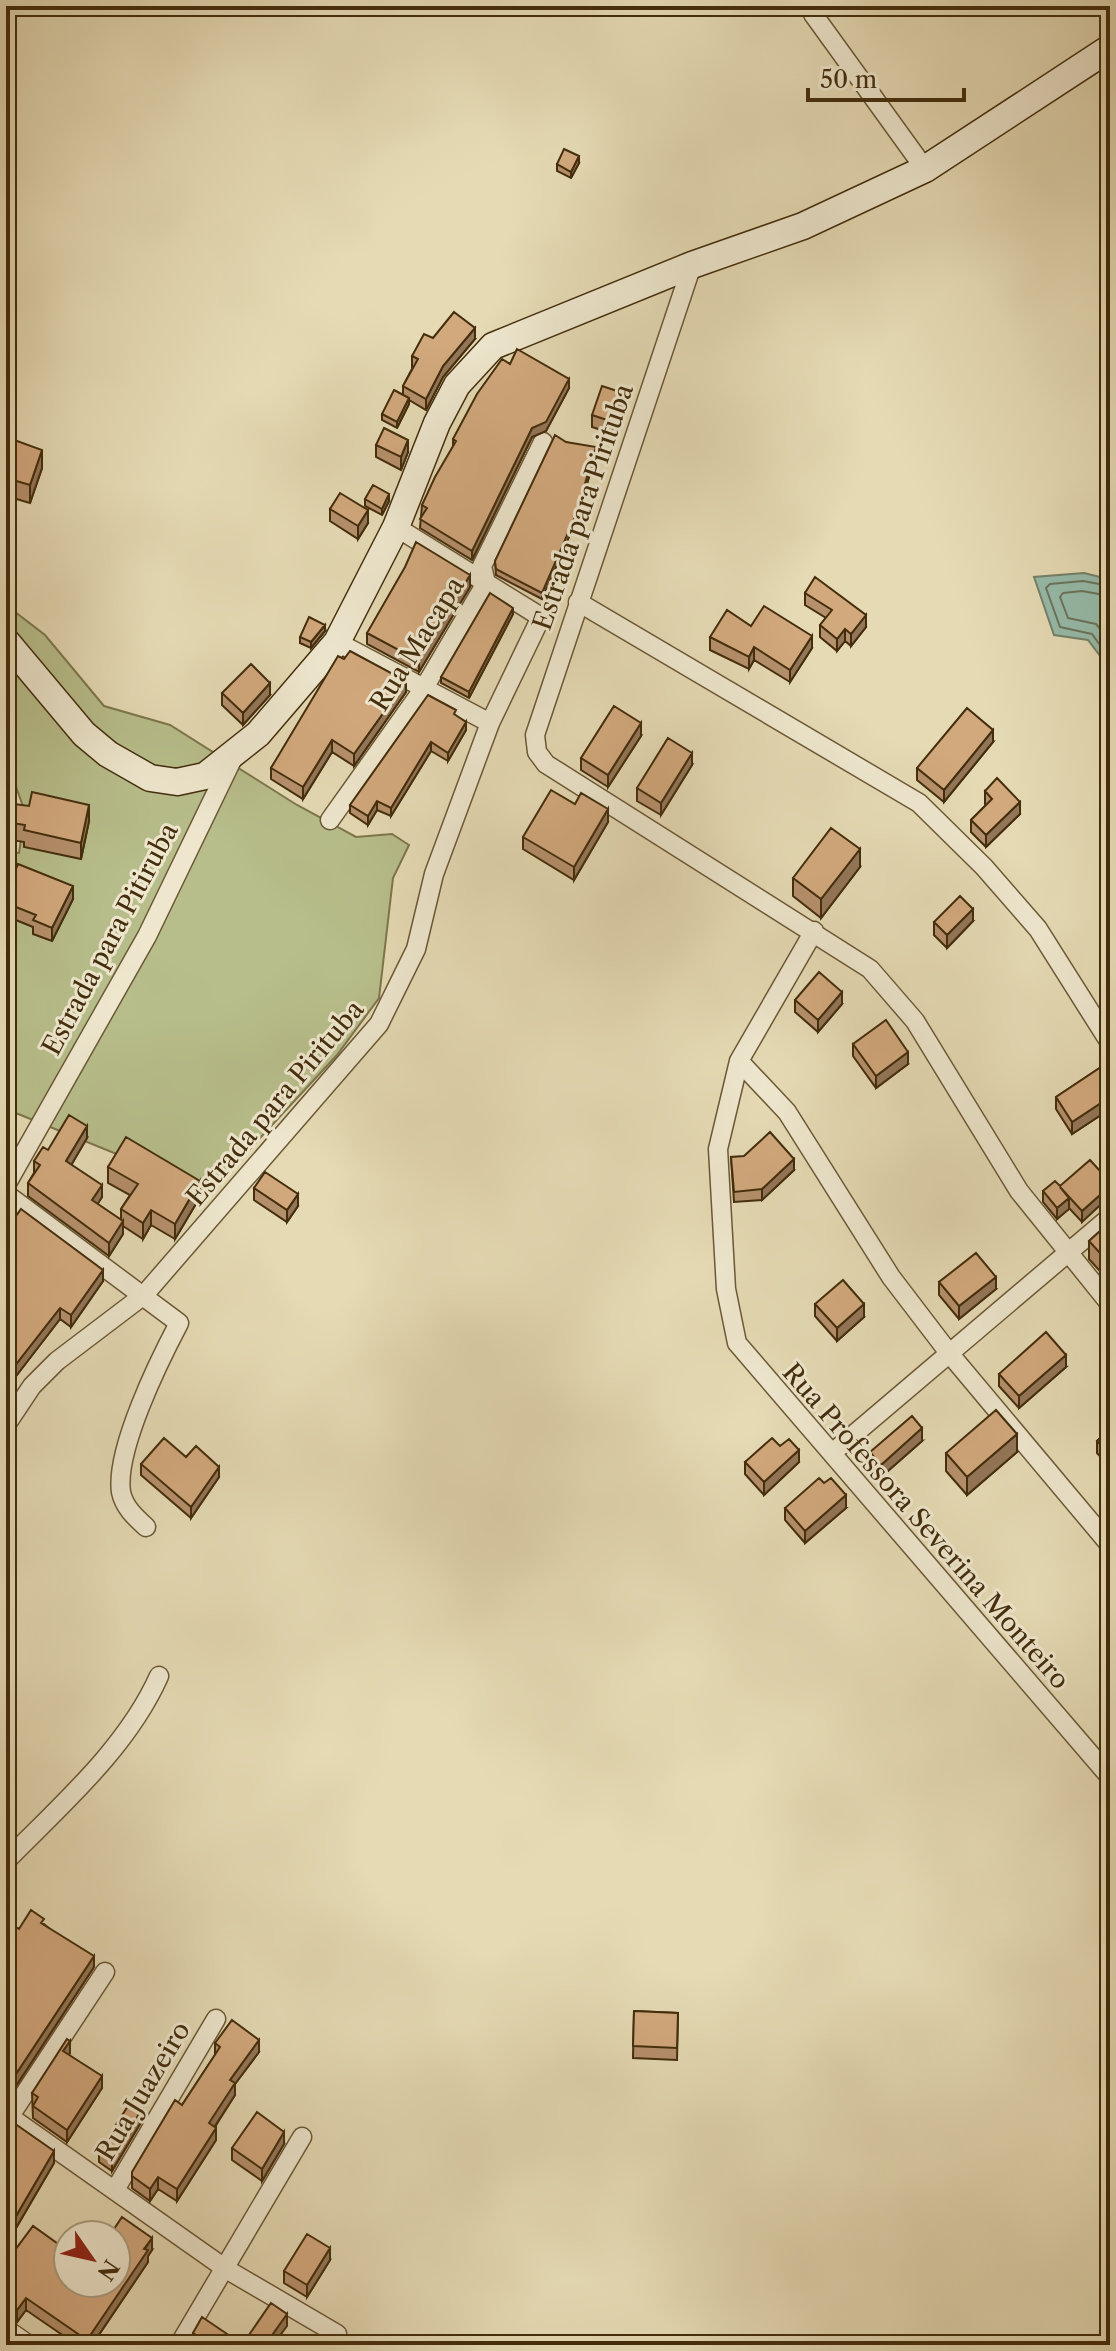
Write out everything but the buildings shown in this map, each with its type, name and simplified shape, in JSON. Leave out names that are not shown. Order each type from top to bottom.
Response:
[{"type":"main road","points":[[6,641],[84,734],[108,754],[150,778],[177,782],[205,776],[233,758],[258,734],[337,642],[396,527],[437,423],[457,385],[493,346],[692,265],[803,226],[925,169],[1110,48]]},
{"type":"street","points":[[814,6],[813,14],[925,169]]},
{"type":"street","name":"Estrada para Pirituba","points":[[692,265],[535,735],[537,752],[546,764],[814,931]]},
{"type":"street","name":"Rua Macapa","points":[[330,820],[424,688],[486,583],[482,566],[543,442]]},
{"type":"street","points":[[396,527],[486,583]]},
{"type":"street","name":"Estrada para Pirituba","points":[[6,1425],[32,1386],[57,1361],[144,1295],[379,1024],[416,949],[434,874],[490,723],[541,617],[486,583]]},
{"type":"street","points":[[578,602],[919,803],[984,867],[1038,929],[1110,1043]]},
{"type":"street","points":[[337,642],[490,723]]},
{"type":"street","name":"Estrada para Pitiruba","points":[[6,1185],[147,936],[233,758]]},
{"type":"street","points":[[1110,1304],[1019,1191],[915,1021],[894,993],[870,969],[814,931],[739,1061],[787,1112],[891,1277],[949,1353],[1110,1545]]},
{"type":"street","name":"Rua Professora Severina Monteiro","points":[[739,1061],[718,1149],[726,1289],[737,1343],[1110,1777]]},
{"type":"street","points":[[6,1194],[179,1323],[148,1382],[123,1469],[121,1493],[130,1512],[146,1527]]},
{"type":"street","points":[[832,1453],[1110,1217]]},
{"type":"street","points":[[6,1861],[84,1782],[149,1699],[159,1676]]},
{"type":"street","points":[[105,1972],[7,2117],[226,2269],[337,2334]]},
{"type":"street","name":"Rua Juazeiro","points":[[115,2190],[216,2019]]},
{"type":"street","points":[[179,2345],[302,2137]]},
{"type":"street","points":[[6,2329],[29,2345]]},
{"type":"shaded area","points":[[6,605],[45,635],[104,706],[170,725],[297,805],[356,837],[392,834],[409,845],[393,878],[379,998],[337,1055],[210,1192],[6,1109],[6,852],[19,853],[25,812],[15,784],[6,781]]},
{"type":"water","points":[[1108,547],[1110,669],[1088,640],[1054,635],[1034,577],[1084,573],[1108,579]]}]
